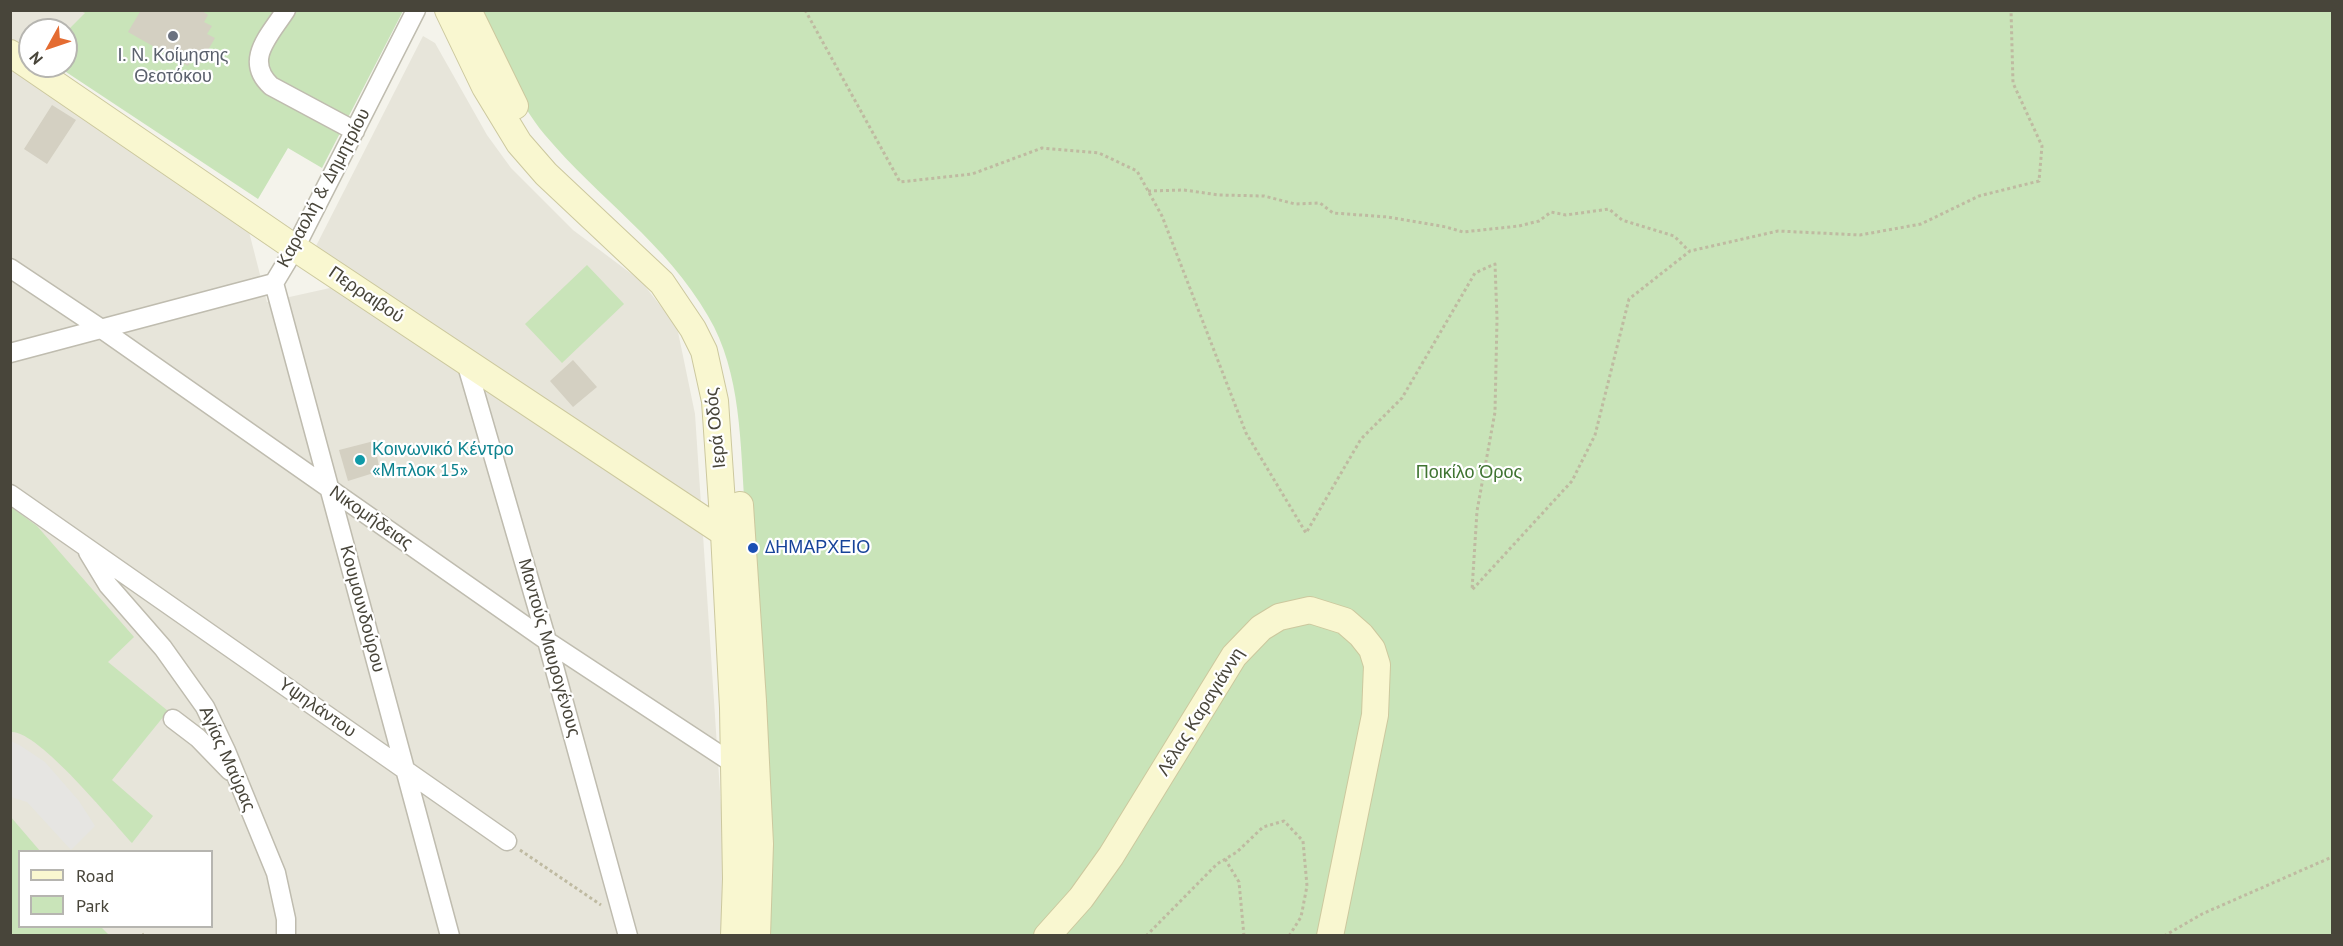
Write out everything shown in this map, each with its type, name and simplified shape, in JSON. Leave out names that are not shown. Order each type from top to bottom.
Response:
[{"type":"main road","name":"Ιερά Οδός","points":[[448,10],[485,87],[519,143],[546,174],[662,283],[693,329],[704,351],[715,401],[724,533],[734,764],[736,879],[734,936]]},
{"type":"main road","name":"Ιερά Οδός","points":[[468,10],[510,95],[533,133],[570,175],[674,273],[706,320],[723,365],[734,425],[753,691],[760,844],[757,936]]},
{"type":"main road","name":"Περραιβού","points":[[10,54],[295,248],[724,533]]},
{"type":"main road","name":"Λέλας Καραγιάννη","points":[[1047,936],[1081,898],[1112,856],[1234,656],[1261,628],[1279,617],[1310,610],[1345,621],[1372,649],[1377,665],[1375,715],[1330,936]]},
{"type":"street","points":[[286,10],[260,51],[258,65],[261,78],[271,86],[355,131]]},
{"type":"street","name":"Καραολή & Δημητρίου","points":[[10,353],[274,283],[295,248],[416,10]]},
{"type":"street","name":"Νικομήδειας","points":[[10,268],[103,330],[547,641],[734,764]]},
{"type":"street","name":"Κουμουνδούρου","points":[[274,283],[450,936]]},
{"type":"street","name":"Μαντούς Μαυρογένους","points":[[466,362],[547,641],[626,929]]},
{"type":"street","name":"Υψηλάντου","points":[[10,494],[507,841]]},
{"type":"street","name":"Αγίας Μαύρας","points":[[84,545],[108,585],[163,648],[205,707],[238,779],[276,873],[286,919],[286,936]]},
{"type":"street","points":[[173,719],[198,738],[238,779]]},
{"type":"path","points":[[805,10],[900,182],[972,174],[1042,148],[1099,153],[1137,171],[1162,216],[1246,433],[1306,533],[1361,439],[1402,398],[1474,273],[1495,264],[1497,319],[1495,412],[1477,511],[1472,590],[1572,481],[1595,435],[1629,300],[1690,251],[1778,231],[1860,235],[1921,224],[1979,196],[2039,181],[2042,146],[2013,83],[2011,10]]},
{"type":"path","points":[[1148,191],[1184,190],[1219,195],[1242,194],[1264,196],[1295,204],[1320,203],[1333,213],[1388,217],[1463,232],[1519,226],[1539,221],[1551,212],[1566,215],[1609,209],[1622,220],[1674,236],[1690,251]]},
{"type":"path","points":[[1146,936],[1217,864],[1237,852],[1263,827],[1284,821],[1303,841],[1307,886],[1301,917],[1289,936]]},
{"type":"path","points":[[507,841],[626,929]]},
{"type":"path","points":[[2164,936],[2202,914],[2332,857]]},
{"type":"path","points":[[1225,859],[1239,882],[1244,936]]},
{"type":"path","points":[[142,936],[146,932]]},
{"type":"shaded area","points":[[81,10],[86,13],[78,21],[78,18],[18,18],[18,78],[46,78],[247,224],[267,302],[330,288],[345,266],[316,246],[423,36],[435,43],[487,135],[511,168],[573,230],[641,281],[677,327],[695,414],[724,852],[722,935],[11,935],[10,11]]},
{"type":"shaded area","points":[[11,741],[45,762],[79,801],[95,826],[71,850],[27,802],[11,797]]},
{"type":"green space","points":[[81,11],[403,11],[322,168],[288,148],[258,199],[75,78],[78,78],[78,20],[85,13]]},
{"type":"green space","name":"Ποικίλο Όρος","points":[[478,11],[2332,11],[2332,935],[762,935],[749,562],[740,435],[727,361],[708,316],[673,266],[566,158],[534,121],[508,75]]},
{"type":"green space","points":[[587,265],[624,304],[562,363],[525,324]]},
{"type":"green space","points":[[11,507],[37,526],[134,637],[108,662],[168,711],[112,780],[153,816],[132,843],[56,760],[23,735],[11,732]]},
{"type":"green space","points":[[10,816],[39,850],[18,850],[18,928],[102,928],[109,935],[11,935]]},
{"type":"building","name":"Ι. Ν. Κοίμησης Θεοτόκου","points":[[141,10],[201,10],[208,15],[204,22],[212,26],[207,34],[215,38],[200,64],[192,59],[188,66],[128,32]]},
{"type":"building","points":[[52,105],[76,120],[47,164],[24,149]]},
{"type":"building","points":[[573,360],[597,387],[573,407],[550,381]]},
{"type":"building","name":"Κοινωνικό Κέντρο «Μπλοκ 15»","points":[[374,441],[380,471],[348,481],[339,450]]},
{"type":"place","name":"Ι. Ν. Κοίμησης Θεοτόκου","points":[[173,36]]},
{"type":"place","name":"Κοινωνικό Κέντρο «Μπλοκ 15»","points":[[360,460]]},
{"type":"place","name":"ΔΗΜΑΡΧΕΙΟ","points":[[753,548]]}]
